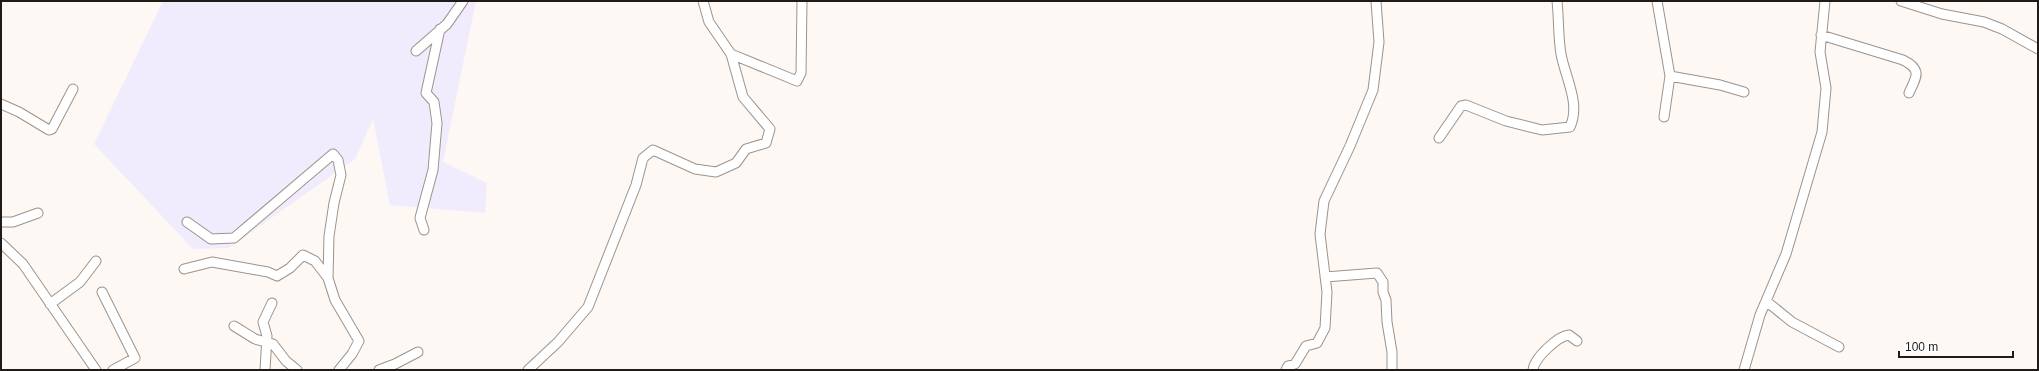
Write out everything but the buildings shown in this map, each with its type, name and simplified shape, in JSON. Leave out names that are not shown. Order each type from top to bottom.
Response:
[{"type":"street","points":[[416,51],[447,24],[463,1]]},
{"type":"street","points":[[528,370],[558,342],[588,307],[636,185],[643,158],[653,150],[695,169],[716,172],[736,163],[746,149],[766,143],[770,129],[743,97],[731,54],[709,22],[703,1]]},
{"type":"street","points":[[731,54],[797,81],[801,73],[802,1]]},
{"type":"street","points":[[1286,370],[1288,366],[1295,364],[1306,346],[1317,343],[1325,328],[1327,292],[1320,234],[1324,201],[1350,146],[1372,90],[1379,42],[1376,1]]},
{"type":"street","points":[[1439,138],[1461,106],[1466,105],[1506,121],[1542,130],[1570,127],[1574,119],[1571,86],[1564,69],[1561,52],[1557,1]]},
{"type":"street","points":[[1657,1],[1670,76],[1664,117]]},
{"type":"street","points":[[1744,370],[1766,301],[1786,254],[1822,132],[1826,88],[1820,52],[1825,1]]},
{"type":"street","points":[[1904,1],[1942,14],[1984,22],[2002,29],[2038,49]]},
{"type":"street","points":[[424,230],[420,218],[434,170],[437,123],[434,102],[426,94],[440,30]]},
{"type":"street","points":[[1821,35],[1903,60],[1911,64],[1916,70],[1917,74],[1908,93]]},
{"type":"street","points":[[1670,76],[1720,85],[1744,92]]},
{"type":"street","points":[[1,104],[19,112],[49,130],[52,129],[74,89]]},
{"type":"street","points":[[187,222],[211,239],[234,238],[333,154],[338,160],[341,175],[334,203],[329,236],[328,278],[335,300],[348,319],[358,341],[352,354],[340,369]]},
{"type":"street","points":[[1,222],[13,222],[38,213]]},
{"type":"street","points":[[1,243],[16,255],[96,370]]},
{"type":"street","points":[[184,269],[212,262],[268,272],[277,276],[290,268],[303,255],[315,261],[328,278]]},
{"type":"street","points":[[50,304],[80,282],[96,261]]},
{"type":"street","points":[[1325,277],[1377,273],[1381,278],[1391,343],[1392,370]]},
{"type":"street","points":[[102,292],[135,358],[113,370]]},
{"type":"street","points":[[1766,301],[1792,322],[1839,347]]},
{"type":"street","points":[[265,370],[267,336],[263,322],[272,303]]},
{"type":"street","points":[[234,326],[244,334],[273,344],[286,361],[297,370]]},
{"type":"street","points":[[1533,370],[1540,356],[1563,335],[1569,335],[1577,341]]},
{"type":"street","points":[[379,370],[395,364],[418,352]]},
{"type":"shaded area","points":[[163,1],[476,1],[443,162],[487,183],[485,213],[390,205],[373,119],[355,159],[229,248],[193,249],[94,144]]}]
